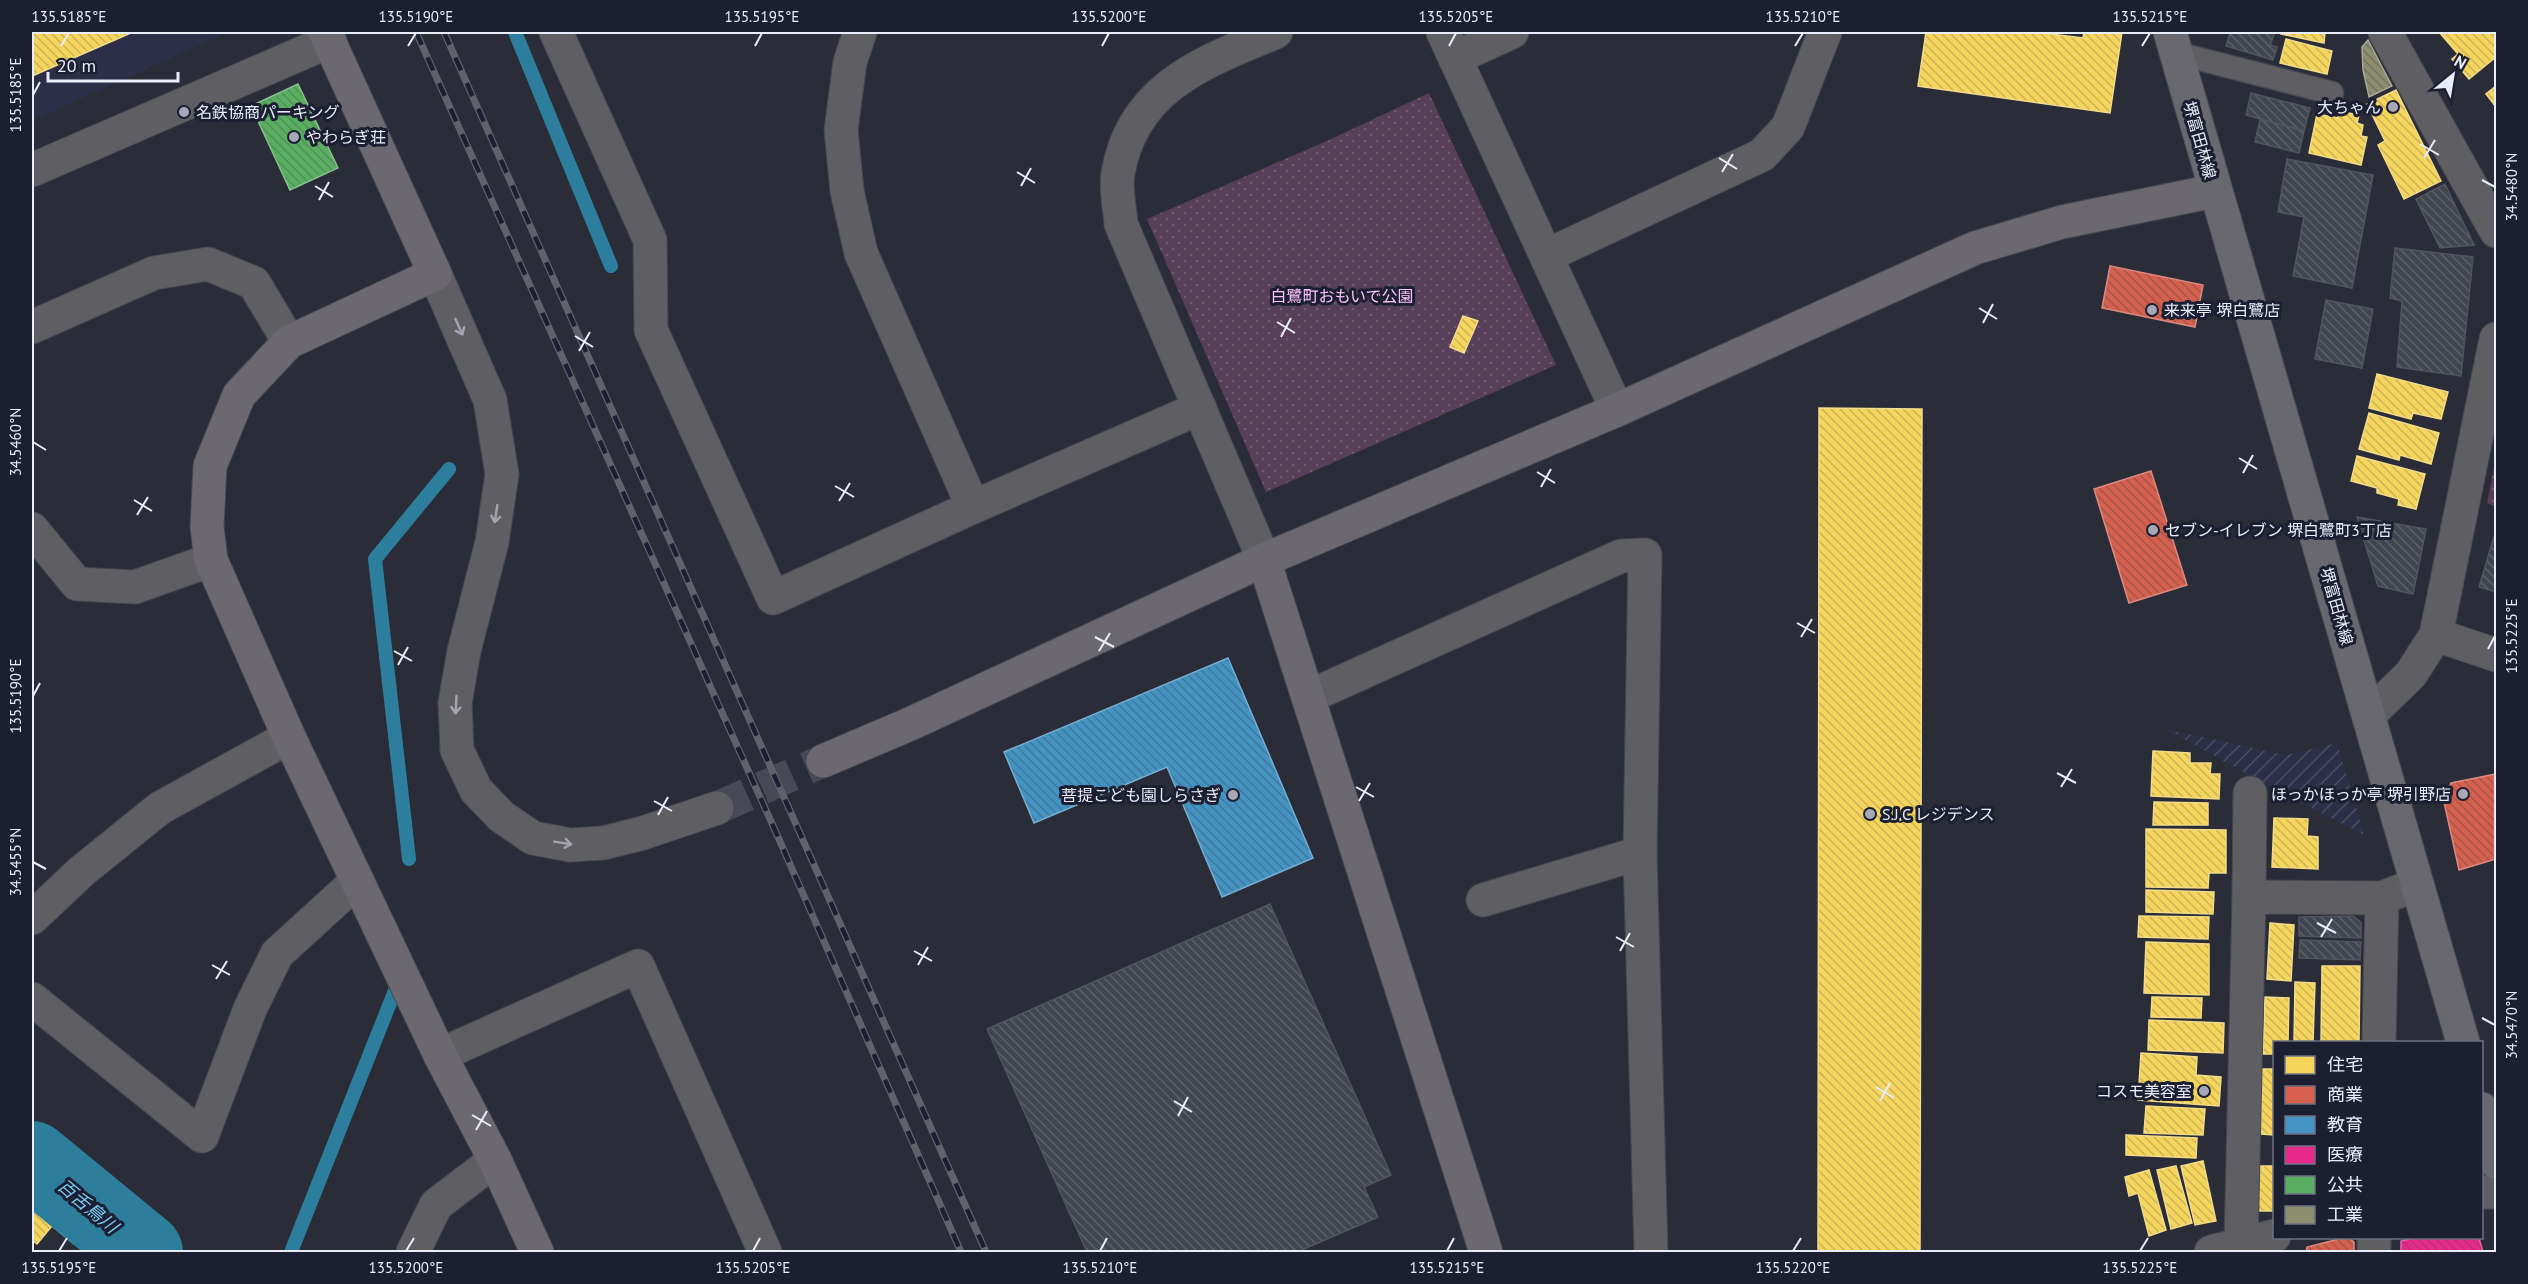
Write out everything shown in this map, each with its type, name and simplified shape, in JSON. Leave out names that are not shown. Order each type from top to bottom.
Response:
[{"type":"main road","name":"堺富田林線","points":[[2173,42],[2214,191],[2463,1041]]},
{"type":"main road","points":[[2483,1116],[2496,1162]]},
{"type":"street","points":[[556,32],[650,240],[651,330],[773,598],[973,507],[1200,408]]},
{"type":"street","points":[[860,32],[850,62],[841,130],[847,191],[861,253],[973,507]]},
{"type":"street","points":[[1276,32],[1205,61],[1160,93],[1130,130],[1118,175],[1121,224],[1264,560],[1486,1252]]},
{"type":"street","points":[[1512,32],[1449,45],[1548,255],[1617,410]]},
{"type":"street","points":[[1548,255],[1762,154],[1788,127],[1825,32]]},
{"type":"street","points":[[2385,32],[2496,231]]},
{"type":"street","points":[[32,170],[328,36],[490,400],[502,474],[492,542],[464,651],[454,703],[457,750],[476,790],[502,817],[533,838],[570,845],[613,841],[717,808]]},
{"type":"street","points":[[823,761],[910,724],[1264,560],[1617,410],[1975,249],[2062,222],[2214,191]]},
{"type":"street","points":[[32,327],[154,273],[208,264],[254,283],[289,342]]},
{"type":"street","points":[[435,274],[289,342],[238,395],[210,466],[207,527],[212,560],[289,737],[440,1055],[495,1160],[537,1252]]},
{"type":"street","points":[[2369,715],[2411,674],[2436,635],[2496,339]]},
{"type":"street","points":[[32,529],[77,584],[135,587],[212,560]]},
{"type":"street","points":[[1308,698],[1622,556],[1645,555],[1640,853],[1651,1252]]},
{"type":"street","points":[[2436,635],[2496,655]]},
{"type":"street","points":[[32,918],[82,871],[160,808],[289,737]]},
{"type":"street","points":[[2250,793],[2249,897],[2226,1249],[2273,1236]]},
{"type":"street","points":[[1483,900],[1640,853]]},
{"type":"street","points":[[32,999],[202,1136],[250,1008],[277,954],[357,881]]},
{"type":"street","points":[[2249,897],[2382,898],[2418,885]]},
{"type":"street","points":[[2379,1041],[2382,898]]},
{"type":"street","points":[[440,1055],[638,966],[765,1252]]},
{"type":"street","points":[[412,1252],[436,1205],[495,1160]]},
{"type":"lane","points":[[2173,42],[2332,93]]},
{"type":"shaded area","points":[[32,32],[229,32],[32,121]]},
{"type":"shaded area","points":[[2166,729],[2286,755],[2337,743],[2364,835],[2268,786]]},
{"type":"green space","name":"白鷺町おもいで公園","points":[[1429,93],[1556,365],[1266,492],[1147,219],[1329,140]]},
{"type":"green space","points":[[2496,457],[2496,507],[2487,503]]},
{"type":"building: 住宅","points":[[32,32],[133,32],[32,76]]},
{"type":"building: 住宅","points":[[1926,32],[2035,32],[2083,38],[2084,32],[2122,32],[2110,113],[1918,86]]},
{"type":"building: 住宅","points":[[2282,32],[2325,32],[2324,43],[2281,34]]},
{"type":"building: 住宅","points":[[2439,32],[2496,32],[2496,57],[2469,79],[2452,59],[2458,54]]},
{"type":"building: 住宅","points":[[2286,39],[2332,51],[2327,74],[2280,63]]},
{"type":"building: 住宅","points":[[2496,86],[2496,107],[2486,94]]},
{"type":"building: 住宅","points":[[2396,90],[2441,181],[2404,199],[2378,145],[2385,141],[2367,104]]},
{"type":"building: 住宅","points":[[2339,111],[2359,115],[2357,123],[2363,125],[2361,136],[2367,137],[2361,165],[2309,153],[2317,114],[2338,118]]},
{"type":"building: 住宅","points":[[1463,316],[1478,321],[1464,353],[1450,347]]},
{"type":"building: 住宅","points":[[2377,374],[2448,392],[2441,419],[2413,413],[2411,419],[2369,408]]},
{"type":"building: 住宅","name":"S.J.C レジデンス","points":[[1819,408],[1922,409],[1920,1252],[1818,1252]]},
{"type":"building: 住宅","points":[[2369,413],[2439,433],[2431,464],[2400,455],[2399,460],[2359,449]]},
{"type":"building: 住宅","points":[[2357,456],[2425,474],[2416,509],[2398,505],[2399,499],[2377,493],[2377,488],[2351,481]]},
{"type":"building: 住宅","points":[[2153,751],[2190,753],[2190,763],[2211,763],[2210,774],[2220,774],[2219,799],[2151,796]]},
{"type":"building: 住宅","points":[[2154,802],[2208,803],[2208,825],[2153,825]]},
{"type":"building: 住宅","points":[[2274,818],[2308,819],[2307,836],[2318,837],[2318,869],[2272,867]]},
{"type":"building: 住宅","points":[[2146,829],[2226,830],[2226,873],[2209,873],[2208,888],[2146,887]]},
{"type":"building: 住宅","points":[[2146,890],[2214,892],[2213,914],[2146,912]]},
{"type":"building: 住宅","points":[[2139,916],[2209,917],[2208,939],[2138,937]]},
{"type":"building: 住宅","points":[[2270,923],[2294,925],[2291,981],[2267,979]]},
{"type":"building: 住宅","points":[[2146,942],[2209,944],[2209,995],[2144,993]]},
{"type":"building: 住宅","points":[[2322,966],[2360,966],[2359,1041],[2321,1041]]},
{"type":"building: 住宅","points":[[2295,982],[2315,983],[2313,1041],[2294,1041]]},
{"type":"building: 住宅","points":[[2152,997],[2202,998],[2201,1018],[2151,1017]]},
{"type":"building: 住宅","points":[[2265,997],[2289,998],[2288,1041],[2273,1041],[2273,1054],[2263,1054]]},
{"type":"building: 住宅","points":[[2149,1020],[2224,1023],[2223,1053],[2148,1050]]},
{"type":"building: 住宅","points":[[2141,1053],[2197,1057],[2196,1075],[2221,1077],[2219,1106],[2138,1100]]},
{"type":"building: 住宅","points":[[2262,1069],[2273,1069],[2273,1135],[2261,1134]]},
{"type":"building: 住宅","points":[[2146,1106],[2205,1109],[2203,1135],[2144,1133]]},
{"type":"building: 住宅","points":[[2126,1135],[2197,1138],[2196,1158],[2126,1155]]},
{"type":"building: 住宅","points":[[2203,1161],[2216,1221],[2195,1225],[2181,1166]]},
{"type":"building: 住宅","points":[[2176,1166],[2192,1223],[2171,1229],[2157,1170]]},
{"type":"building: 住宅","points":[[2260,1166],[2273,1166],[2273,1211],[2258,1211]]},
{"type":"building: 住宅","points":[[2149,1170],[2166,1230],[2149,1236],[2138,1193],[2129,1196],[2125,1177]]},
{"type":"building: 住宅","points":[[37,1190],[85,1230],[74,1244],[52,1226],[37,1244],[32,1240],[32,1197]]},
{"type":"building: 住宅","points":[[95,1238],[112,1252],[82,1252]]},
{"type":"building: 商業","points":[[2110,266],[2203,285],[2195,327],[2102,308]]},
{"type":"building: 商業","points":[[2151,471],[2187,585],[2129,603],[2094,489]]},
{"type":"building: 商業","points":[[2496,774],[2496,859],[2459,870],[2444,802],[2451,783]]},
{"type":"building: 商業","points":[[2339,1239],[2350,1239],[2354,1242],[2354,1252],[2306,1252],[2307,1247]]},
{"type":"building: 教育","name":"菩提こども園しらさぎ","points":[[1228,658],[1313,858],[1222,897],[1167,767],[1034,823],[1004,752]]},
{"type":"building: 医療","points":[[2479,1239],[2483,1252],[2401,1252],[2401,1241]]},
{"type":"building: 公共","name":"やわらぎ荘","points":[[298,84],[338,168],[290,190],[251,106]]},
{"type":"building: 工業","points":[[2368,40],[2392,86],[2369,97],[2363,70],[2362,47]]},
{"type":"building: その他","points":[[2223,32],[2275,32],[2270,45],[2277,47],[2273,60],[2226,46],[2230,33]]},
{"type":"building: その他","points":[[2251,93],[2310,108],[2304,131],[2246,115]]},
{"type":"building: その他","points":[[2260,119],[2304,131],[2299,153],[2255,142]]},
{"type":"building: その他","points":[[2287,159],[2373,175],[2352,288],[2293,276],[2304,217],[2278,212]]},
{"type":"building: その他","points":[[2445,184],[2474,245],[2440,248],[2416,199]]},
{"type":"building: その他","points":[[2395,248],[2473,257],[2461,376],[2397,367],[2402,301],[2390,298]]},
{"type":"building: その他","points":[[2326,300],[2373,309],[2362,368],[2315,359]]},
{"type":"building: その他","points":[[2357,517],[2426,529],[2413,594],[2378,586]]},
{"type":"building: その他","points":[[2496,530],[2496,592],[2479,587]]},
{"type":"building: その他","points":[[1270,904],[1391,1175],[1364,1187],[1378,1217],[1297,1252],[1087,1252],[987,1029]]},
{"type":"building: その他","points":[[2353,916],[2361,922],[2361,938],[2299,936],[2299,917]]},
{"type":"building: その他","points":[[2300,940],[2361,942],[2360,960],[2299,958]]},
{"type":"waterway","points":[[515,32],[611,266]]},
{"type":"waterway","points":[[409,859],[375,559],[449,469]]},
{"type":"waterway","points":[[291,1252],[396,988]]},
{"type":"waterway","name":"百舌鳥川","points":[[32,1160],[144,1252]]},
{"type":"tunnel","points":[[717,808],[823,761]]},
{"type":"railway","points":[[416,32],[774,828],[961,1252]]},
{"type":"railway","points":[[444,32],[986,1252]]},
{"type":"place","name":"大ちゃん","points":[[2393,107]]},
{"type":"place","name":"名鉄協商パーキング","points":[[184,112]]},
{"type":"place","name":"やわらぎ荘","points":[[294,137]]},
{"type":"place","name":"来来亭 堺白鷺店","points":[[2152,310]]},
{"type":"place","name":"セブン-イレブン 堺白鷺町3丁店","points":[[2153,530]]},
{"type":"place","name":"ほっかほっか亭 堺引野店","points":[[2463,794]]},
{"type":"place","name":"菩提こども園しらさぎ","points":[[1233,795]]},
{"type":"place","name":"S.J.C レジデンス","points":[[1870,814]]},
{"type":"place","name":"コスモ美容室","points":[[2204,1091]]}]
